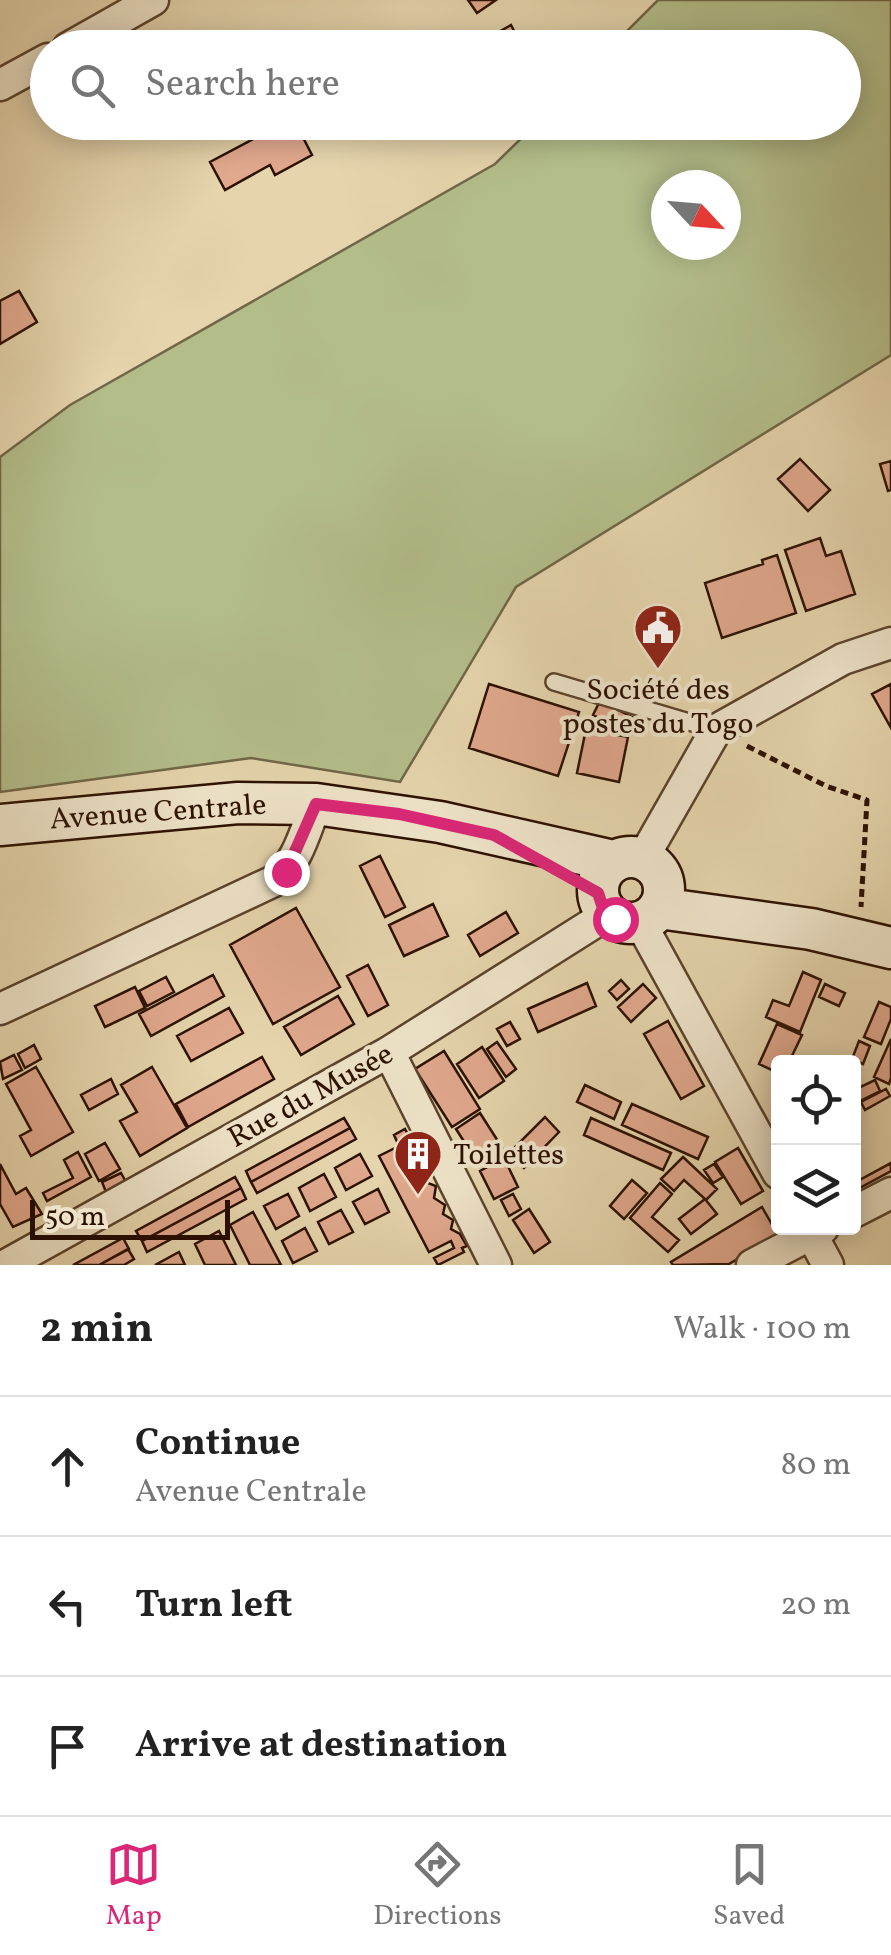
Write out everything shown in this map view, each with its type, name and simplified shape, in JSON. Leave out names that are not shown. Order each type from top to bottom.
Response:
[{"type":"main road","name":"Avenue Centrale","points":[[0,825],[238,803],[316,804],[399,814],[494,835],[632,890],[875,944]]},
{"type":"street","points":[[100,30],[153,0]]},
{"type":"street","points":[[0,85],[30,69]]},
{"type":"street","points":[[716,730],[843,660],[891,643]]},
{"type":"street","name":"Rue du Musée","points":[[6,1265],[389,1052],[632,890],[716,730]]},
{"type":"street","points":[[0,1010],[274,881],[286,872],[295,856],[316,804]]},
{"type":"street","points":[[632,890],[771,1160]]},
{"type":"street","points":[[389,1052],[496,1265]]},
{"type":"street","points":[[861,1208],[891,1193]]},
{"type":"street","points":[[752,1265],[804,1235]]},
{"type":"street","points":[[816,1235],[828,1265]]},
{"type":"lane","points":[[554,682],[716,730]]},
{"type":"path","points":[[716,730],[826,786],[867,800],[875,944]]},
{"type":"green space","points":[[658,0],[891,0],[891,355],[516,587],[400,782],[251,758],[0,792],[0,457],[70,405],[495,164],[520,140],[861,140],[861,30],[628,30]]},
{"type":"building","points":[[468,0],[496,0],[477,13]]},
{"type":"building","points":[[251,140],[304,140],[312,155],[275,175],[270,165],[225,190],[210,162]]},
{"type":"building","points":[[19,291],[37,322],[0,344],[0,301]]},
{"type":"building","points":[[800,459],[830,490],[808,511],[778,479]]},
{"type":"building","points":[[891,461],[891,490],[888,491],[880,464]]},
{"type":"building","points":[[820,538],[826,556],[841,551],[855,594],[806,611],[785,550]]},
{"type":"building","points":[[777,555],[796,613],[722,638],[705,583],[763,564],[762,560]]},
{"type":"building","points":[[489,684],[579,712],[558,776],[469,748]]},
{"type":"building","points":[[891,684],[891,728],[872,694]]},
{"type":"building","points":[[600,701],[638,720],[632,734],[593,715]]},
{"type":"building","points":[[586,729],[628,737],[619,782],[577,773]]},
{"type":"building","points":[[380,856],[405,907],[385,917],[360,866]]},
{"type":"building","points":[[433,904],[448,936],[404,956],[389,925]]},
{"type":"building","points":[[296,908],[340,987],[273,1024],[230,945]]},
{"type":"building","points":[[506,912],[518,933],[480,956],[468,935]]},
{"type":"building","points":[[368,965],[388,1005],[368,1016],[347,976]]},
{"type":"building","points":[[803,972],[821,980],[800,1032],[766,1017],[773,1000],[789,1006]]},
{"type":"building","points":[[213,975],[224,996],[151,1036],[139,1014]]},
{"type":"building","points":[[166,977],[174,992],[147,1006],[139,991]]},
{"type":"building","points":[[621,980],[629,989],[617,1000],[609,991]]},
{"type":"building","points":[[587,983],[596,1006],[538,1032],[528,1009]]},
{"type":"building","points":[[643,984],[656,998],[631,1022],[618,1007]]},
{"type":"building","points":[[825,984],[845,993],[839,1006],[819,997]]},
{"type":"building","points":[[135,987],[145,1008],[105,1027],[95,1006]]},
{"type":"building","points":[[338,996],[354,1024],[301,1055],[284,1027]]},
{"type":"building","points":[[879,1002],[891,1007],[891,1019],[881,1044],[864,1037]]},
{"type":"building","points":[[229,1008],[243,1033],[191,1061],[177,1036]]},
{"type":"building","points":[[668,1021],[704,1086],[681,1099],[644,1034]]},
{"type":"building","points":[[510,1022],[520,1039],[507,1046],[497,1029]]},
{"type":"building","points":[[777,1024],[802,1035],[792,1055],[771,1055],[771,1070],[759,1064]]},
{"type":"building","points":[[891,1039],[891,1078],[889,1084],[874,1077]]},
{"type":"building","points":[[859,1041],[870,1046],[863,1064],[861,1055],[854,1055]]},
{"type":"building","points":[[497,1042],[516,1069],[506,1077],[487,1049]]},
{"type":"building","points":[[34,1045],[41,1059],[25,1068],[18,1054]]},
{"type":"building","points":[[482,1047],[504,1081],[479,1098],[457,1064]]},
{"type":"building","points":[[444,1051],[480,1109],[452,1127],[415,1069]]},
{"type":"building","points":[[14,1055],[22,1070],[3,1079],[0,1062]]},
{"type":"building","points":[[262,1057],[274,1079],[188,1127],[176,1104]]},
{"type":"building","points":[[36,1067],[73,1132],[31,1156],[20,1136],[31,1130],[6,1084]]},
{"type":"building","points":[[152,1067],[187,1128],[140,1156],[120,1121],[137,1112],[121,1085]]},
{"type":"building","points":[[111,1079],[118,1094],[89,1110],[81,1095]]},
{"type":"building","points":[[875,1080],[880,1091],[861,1100],[861,1087]]},
{"type":"building","points":[[585,1085],[621,1102],[614,1119],[577,1102]]},
{"type":"building","points":[[886,1089],[890,1096],[865,1110],[861,1102]]},
{"type":"building","points":[[632,1104],[708,1137],[698,1159],[622,1125]]},
{"type":"building","points":[[480,1113],[503,1149],[479,1165],[456,1129]]},
{"type":"building","points":[[545,1117],[559,1132],[524,1168],[509,1153]]},
{"type":"building","points":[[344,1118],[350,1128],[251,1182],[246,1171]]},
{"type":"building","points":[[591,1118],[671,1153],[663,1170],[584,1135]]},
{"type":"building","points":[[350,1128],[356,1139],[257,1193],[251,1182]]},
{"type":"building","name":"Toilettes","points":[[405,1129],[411,1140],[410,1151],[420,1155],[418,1165],[427,1170],[425,1182],[436,1186],[434,1198],[445,1205],[443,1214],[453,1220],[451,1229],[460,1234],[467,1246],[462,1248],[464,1252],[438,1265],[434,1258],[454,1248],[451,1241],[429,1252],[379,1156],[399,1146],[394,1135]]},
{"type":"building","points":[[105,1143],[120,1169],[99,1181],[85,1154]]},
{"type":"building","points":[[738,1148],[763,1191],[741,1204],[715,1162]]},
{"type":"building","points":[[78,1152],[91,1177],[47,1201],[43,1193],[73,1178],[64,1160]]},
{"type":"building","points":[[360,1154],[372,1176],[346,1190],[335,1168]]},
{"type":"building","points":[[683,1157],[717,1189],[706,1200],[684,1180],[674,1191],[661,1179]]},
{"type":"building","points":[[504,1158],[518,1187],[494,1199],[480,1171]]},
{"type":"building","points":[[891,1163],[891,1171],[861,1187],[861,1179]]},
{"type":"building","points":[[0,1164],[16,1194],[26,1188],[42,1214],[13,1227],[0,1204]]},
{"type":"building","points":[[714,1164],[723,1177],[713,1183],[704,1170]]},
{"type":"building","points":[[121,1173],[126,1182],[106,1192],[102,1182]]},
{"type":"building","points":[[324,1174],[336,1197],[310,1211],[299,1188]]},
{"type":"building","points":[[235,1177],[241,1188],[142,1241],[136,1231]]},
{"type":"building","points":[[632,1180],[647,1193],[624,1219],[610,1206]]},
{"type":"building","points":[[660,1183],[672,1194],[652,1217],[679,1240],[668,1252],[630,1218]]},
{"type":"building","points":[[241,1188],[246,1199],[147,1252],[142,1241]]},
{"type":"building","points":[[378,1189],[389,1212],[365,1224],[353,1202]]},
{"type":"building","points":[[288,1194],[299,1216],[276,1229],[264,1206]]},
{"type":"building","points":[[513,1194],[521,1209],[509,1216],[501,1200]]},
{"type":"building","points":[[705,1199],[717,1214],[691,1234],[679,1219]]},
{"type":"building","points":[[762,1207],[771,1223],[771,1235],[778,1235],[729,1264],[671,1262]]},
{"type":"building","points":[[529,1209],[550,1242],[534,1253],[513,1220]]},
{"type":"building","points":[[341,1210],[353,1232],[329,1244],[318,1222]]},
{"type":"building","points":[[253,1212],[281,1265],[250,1265],[230,1225]]},
{"type":"building","points":[[305,1228],[317,1251],[293,1263],[282,1241]]},
{"type":"building","points":[[219,1231],[236,1265],[205,1265],[195,1244]]},
{"type":"building","points":[[123,1238],[129,1249],[99,1265],[73,1265]]},
{"type":"building","points":[[128,1249],[134,1259],[124,1265],[99,1265]]},
{"type":"building","points":[[179,1252],[185,1265],[155,1265]]},
{"type":"place","name":"Société des postes du Togo","points":[[658,670]]},
{"type":"place","name":"Toilettes","points":[[418,1196]]},
{"type":"route","points":[[286,872],[316,804],[399,814],[494,835],[598,893],[603,908],[615,919]]}]
